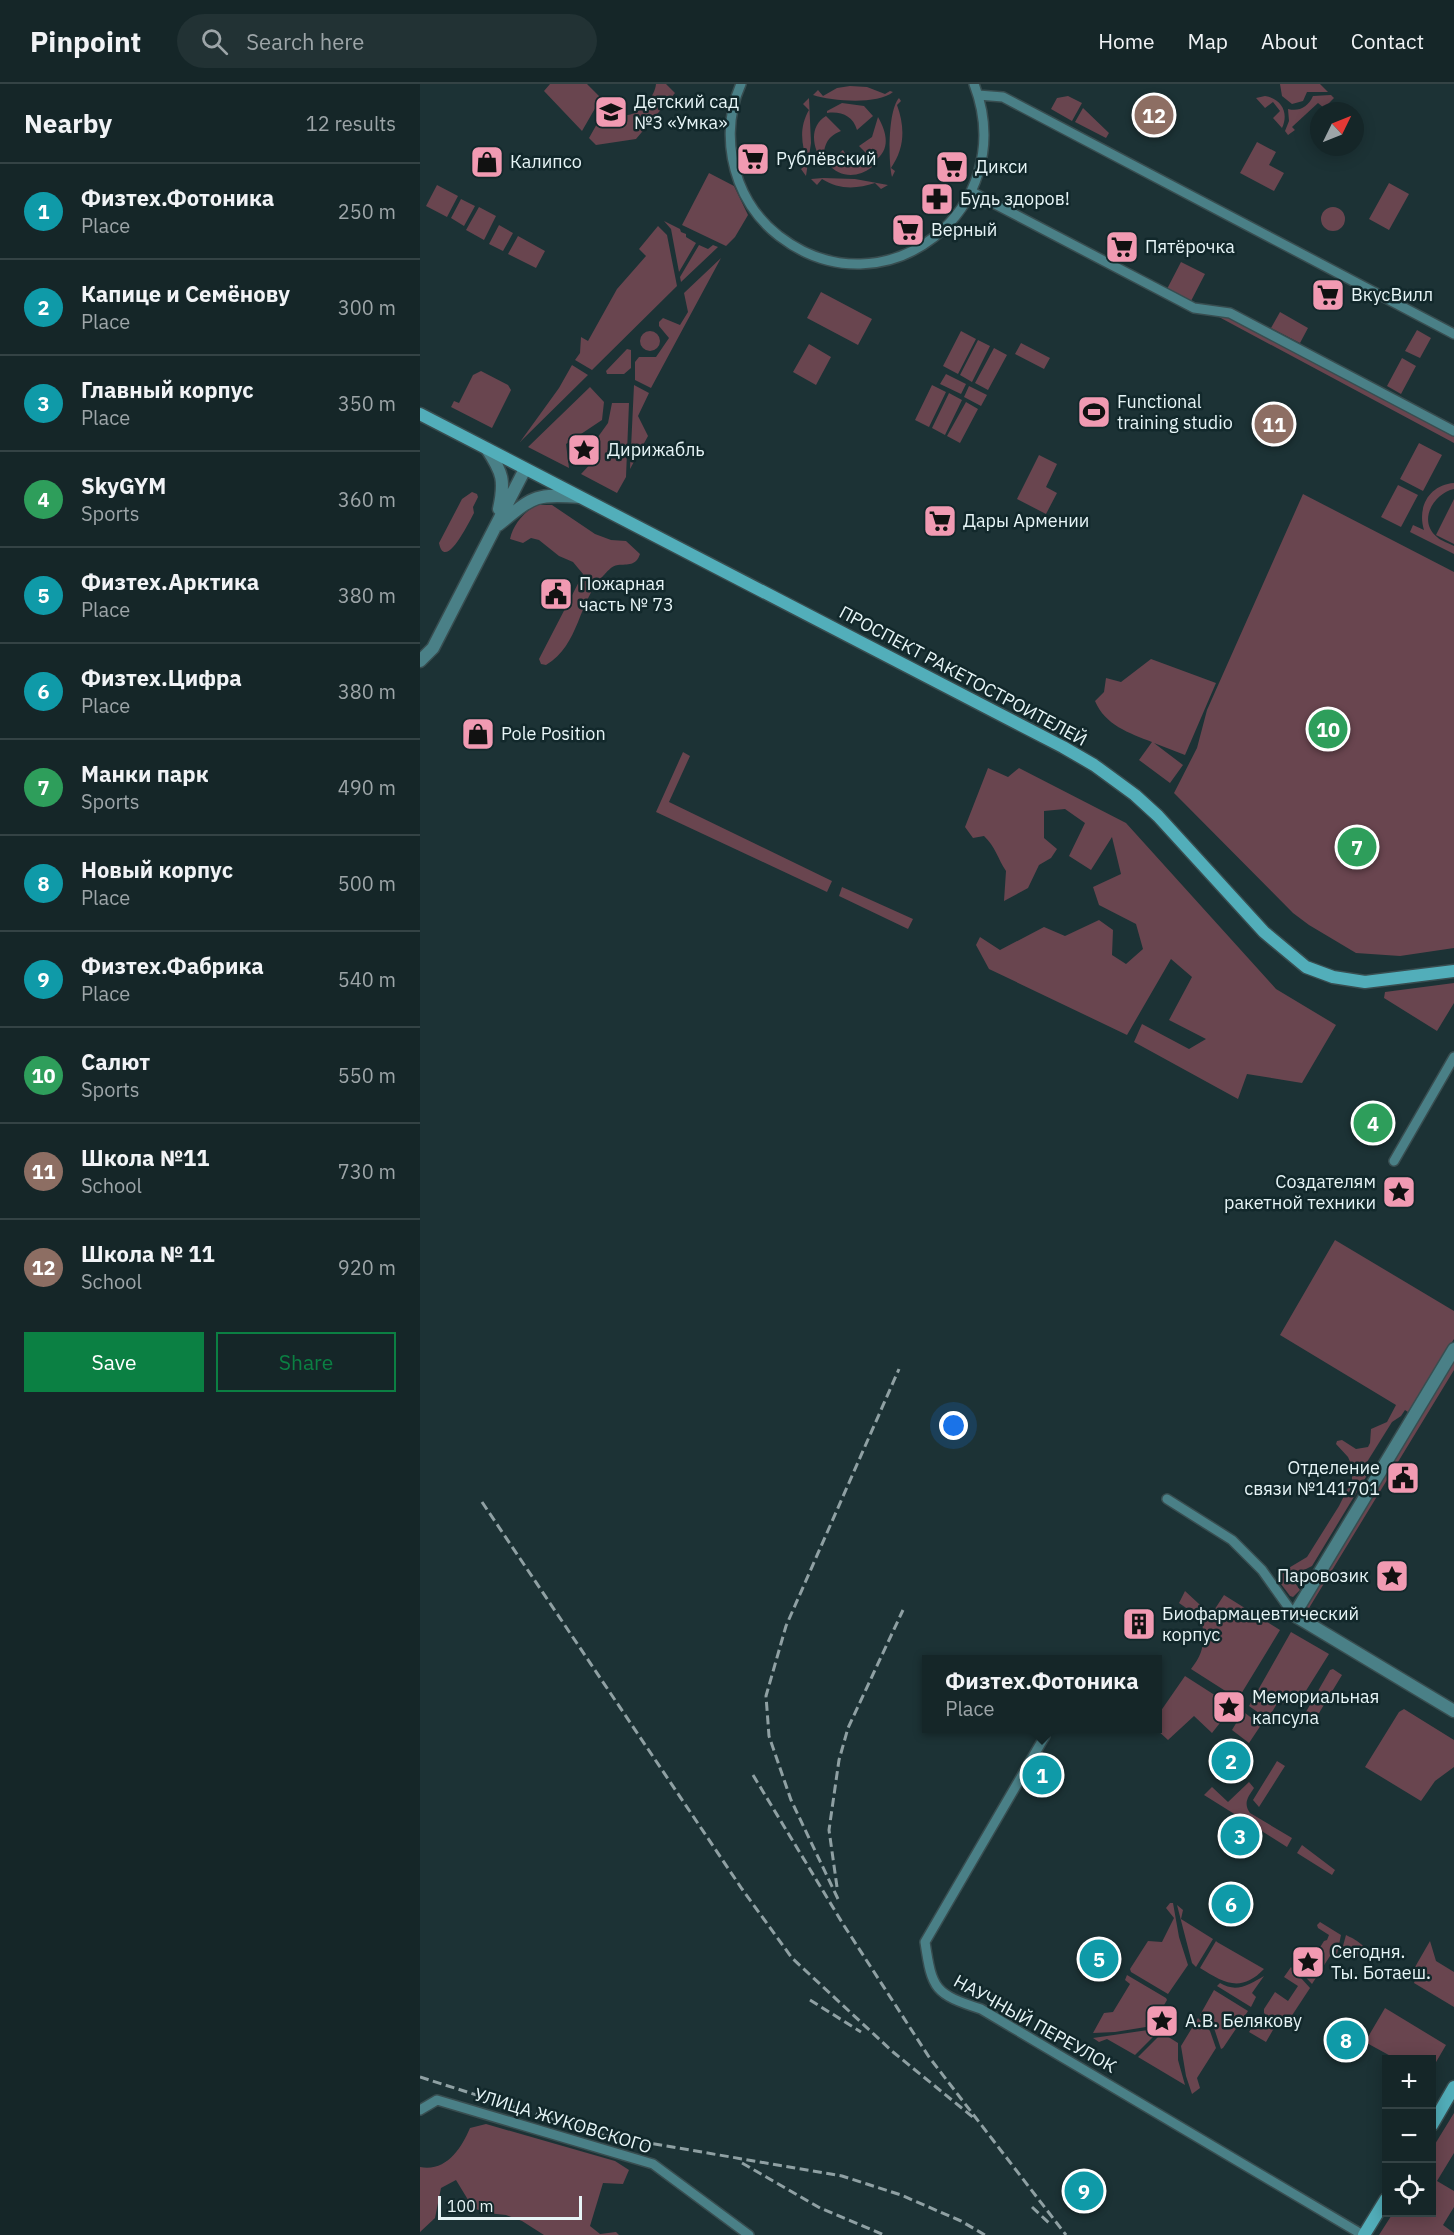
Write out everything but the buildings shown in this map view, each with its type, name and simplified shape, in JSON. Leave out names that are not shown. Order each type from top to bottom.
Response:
[{"type":"main road","name":"ПРОСПЕКТ РАКЕТОСТРОИТЕЛЕЙ","points":[[420,414],[1094,765],[1158,816],[1264,932],[1306,967],[1333,977],[1365,982],[1454,971]]},
{"type":"main road","points":[[1436,2117],[1454,2087]]},
{"type":"main road","points":[[1364,2235],[1382,2206]]},
{"type":"street","points":[[741,84],[734,103],[730,131],[732,159],[736,173],[754,210],[764,223],[785,240],[810,254],[837,261],[865,262],[905,254],[938,234],[959,212],[972,192],[982,163],[985,136],[974,84]]},
{"type":"street","points":[[978,95],[1003,97],[1454,334]]},
{"type":"street","points":[[972,192],[1194,308],[1230,313],[1454,430]]},
{"type":"street","points":[[487,449],[502,474],[504,483],[495,528]]},
{"type":"street","points":[[420,661],[434,648],[525,469]]},
{"type":"street","points":[[495,528],[524,504],[538,496],[579,497]]},
{"type":"street","points":[[1394,1161],[1454,1057]]},
{"type":"street","points":[[1294,1615],[1454,1349]]},
{"type":"street","points":[[1167,1499],[1232,1540],[1262,1570],[1294,1615],[1454,1711]]},
{"type":"street","name":"НАУЧНЫЙ ПЕРЕУЛОК","points":[[1045,1736],[925,1942],[928,1967],[935,1985],[950,1999],[981,2009],[1364,2235]]},
{"type":"street","name":"УЛИЦА ЖУКОВСКОГО","points":[[420,2110],[436,2100],[653,2164],[749,2235]]},
{"type":"shaded area","points":[[550,84],[587,84],[601,98],[582,131],[544,91]]},
{"type":"shaded area","points":[[656,84],[666,84],[675,93],[636,139],[596,145],[589,138],[602,115],[609,111],[628,115],[642,108],[653,94]]},
{"type":"shaded area","points":[[1280,84],[1320,84],[1328,92],[1307,92],[1303,101],[1292,104],[1282,96]]},
{"type":"shaded area","points":[[867,87],[885,94],[893,92],[876,99],[866,100],[831,99],[813,95],[818,90],[823,96],[837,88]]},
{"type":"shaded area","points":[[1331,95],[1334,98],[1330,102],[1310,102],[1310,110],[1292,127],[1295,130],[1288,135],[1285,131],[1289,121],[1288,109],[1303,108],[1313,96]]},
{"type":"shaded area","points":[[1068,96],[1082,103],[1072,121],[1051,109],[1057,98]]},
{"type":"shaded area","points":[[1265,96],[1280,103],[1285,117],[1282,128],[1273,118],[1280,111],[1273,102],[1265,108],[1256,98]]},
{"type":"shaded area","points":[[809,98],[811,143],[808,163],[802,136],[809,110],[803,104]]},
{"type":"shaded area","points":[[899,98],[901,101],[897,105],[902,137],[899,153],[891,168],[895,171],[892,177],[890,160],[891,124],[895,104]]},
{"type":"shaded area","points":[[842,103],[864,106],[873,116],[857,130],[853,121],[846,116],[827,113]]},
{"type":"shaded area","points":[[1083,108],[1109,133],[1106,138],[1075,122]]},
{"type":"shaded area","points":[[826,116],[841,131],[829,140],[823,162],[816,150],[814,138],[817,125]]},
{"type":"shaded area","points":[[878,117],[884,129],[886,141],[883,152],[874,161],[859,146],[872,137]]},
{"type":"shaded area","points":[[1257,142],[1276,152],[1269,165],[1284,173],[1274,191],[1240,173]]},
{"type":"shaded area","points":[[843,150],[855,163],[872,165],[872,167],[855,175],[838,172],[828,164]]},
{"type":"shaded area","points":[[808,163],[806,176],[801,169]]},
{"type":"shaded area","points":[[709,173],[734,186],[748,215],[735,237],[726,246],[682,225]]},
{"type":"shaded area","points":[[823,178],[855,179],[888,185],[881,189],[875,183],[848,187],[828,183],[822,179],[817,185],[811,179]]},
{"type":"shaded area","points":[[1389,183],[1409,194],[1389,230],[1369,219]]},
{"type":"shaded area","points":[[437,185],[458,196],[447,217],[426,206]]},
{"type":"shaded area","points":[[461,199],[475,206],[464,226],[451,218]]},
{"type":"shaded area","points":[[479,207],[496,216],[484,240],[466,230]]},
{"type":"shaded area","points":[[1333,207],[1342,210],[1345,219],[1342,228],[1333,231],[1324,228],[1321,219],[1324,210]]},
{"type":"shaded area","points":[[664,221],[680,229],[686,237],[696,243],[679,272],[671,229]]},
{"type":"shaded area","points":[[499,225],[513,233],[503,251],[489,244]]},
{"type":"shaded area","points":[[658,226],[667,235],[677,286],[592,370],[575,360],[580,353],[581,337],[588,341],[617,289],[646,256],[639,249]]},
{"type":"shaded area","points":[[518,236],[545,251],[536,268],[508,254]]},
{"type":"shaded area","points":[[699,245],[708,249],[713,245],[718,247],[681,282],[680,277]]},
{"type":"shaded area","points":[[721,258],[651,388],[635,380],[635,362],[639,357],[656,357],[669,338],[659,326],[659,322],[663,318],[680,325],[688,312],[684,293]]},
{"type":"shaded area","points":[[1181,262],[1205,274],[1191,301],[1167,289]]},
{"type":"shaded area","points":[[821,292],[872,319],[858,345],[807,318]]},
{"type":"shaded area","points":[[1280,312],[1308,328],[1300,343],[1271,328]]},
{"type":"shaded area","points":[[1230,316],[1454,436],[1454,443],[1219,317]]},
{"type":"shaded area","points":[[1417,330],[1431,338],[1420,358],[1405,351]]},
{"type":"shaded area","points":[[646,331],[654,331],[660,337],[660,345],[654,351],[646,351],[640,345],[640,337]]},
{"type":"shaded area","points":[[961,331],[976,339],[958,374],[943,366]]},
{"type":"shaded area","points":[[978,340],[990,346],[972,382],[960,375]]},
{"type":"shaded area","points":[[1021,343],[1050,358],[1044,369],[1015,354]]},
{"type":"shaded area","points":[[809,344],[831,357],[816,385],[793,372]]},
{"type":"shaded area","points":[[994,348],[1007,355],[988,390],[975,383]]},
{"type":"shaded area","points":[[627,349],[631,350],[631,368],[624,374],[607,374],[606,371]]},
{"type":"shaded area","points":[[1402,358],[1416,366],[1401,394],[1387,386]]},
{"type":"shaded area","points":[[572,365],[588,375],[520,442],[559,388]]},
{"type":"shaded area","points":[[481,371],[508,385],[511,390],[492,428],[451,407],[454,401],[459,403],[473,375]]},
{"type":"shaded area","points":[[946,374],[966,384],[961,394],[940,384]]},
{"type":"shaded area","points":[[634,385],[649,393],[638,416],[648,436],[630,469]]},
{"type":"shaded area","points":[[932,385],[946,392],[929,427],[915,420]]},
{"type":"shaded area","points":[[969,386],[987,395],[981,406],[964,397]]},
{"type":"shaded area","points":[[590,387],[604,402],[602,420],[566,444],[569,468],[528,447]]},
{"type":"shaded area","points":[[949,393],[962,400],[945,435],[932,428]]},
{"type":"shaded area","points":[[966,402],[978,409],[960,443],[947,436]]},
{"type":"shaded area","points":[[612,403],[629,403],[626,477],[617,493],[581,474],[596,458],[595,441],[608,423]]},
{"type":"shaded area","points":[[1419,443],[1442,455],[1423,491],[1400,479]]},
{"type":"shaded area","points":[[1039,455],[1057,464],[1046,487],[1057,493],[1046,514],[1017,499]]},
{"type":"shaded area","points":[[1454,483],[1454,489],[1440,496],[1431,508],[1428,523],[1431,531],[1454,546],[1454,554],[1410,532],[1413,525],[1424,530],[1422,513],[1432,493],[1438,488]]},
{"type":"shaded area","points":[[1398,485],[1418,495],[1401,527],[1381,517]]},
{"type":"shaded area","points":[[472,492],[478,497],[473,507],[474,513],[452,549],[442,551],[439,543],[462,499]]},
{"type":"shaded area","points":[[1303,494],[1454,572],[1454,948],[1400,956],[1356,953],[1293,913],[1174,793],[1197,748],[1207,710]]},
{"type":"shaded area","points":[[1454,499],[1454,544],[1436,535]]},
{"type":"shaded area","points":[[538,505],[552,505],[595,534],[611,540],[626,541],[640,554],[634,562],[609,569],[603,576],[588,598],[566,646],[546,665],[541,664],[539,659],[583,574],[573,562],[559,556],[539,540],[531,538],[523,543],[510,539],[520,519]]},
{"type":"shaded area","points":[[1151,659],[1216,683],[1185,755],[1154,743],[1183,765],[1170,783],[1139,760],[1152,742],[1111,722],[1095,701],[1104,692],[1106,678],[1121,682]]},
{"type":"shaded area","points":[[683,752],[690,756],[669,802],[832,881],[827,892],[656,812]]},
{"type":"shaded area","points":[[988,768],[1008,777],[1019,768],[1126,823],[1276,989],[1336,1025],[1302,1083],[1247,1074],[1238,1099],[1134,1042],[1142,1024],[1189,1049],[1206,1039],[1169,1020],[1192,977],[1171,959],[1127,1035],[989,969],[976,945],[980,937],[1000,950],[1044,927],[1065,936],[1099,920],[1113,930],[1112,955],[1126,964],[1143,949],[1136,924],[1099,905],[1093,887],[1121,874],[1112,837],[1091,870],[1069,856],[1085,823],[1065,809],[1044,811],[1044,838],[1057,849],[1051,858],[1039,865],[1028,888],[1004,901],[1006,871],[994,848],[984,836],[973,838],[965,827]]},
{"type":"shaded area","points":[[842,887],[913,919],[908,929],[839,896]]},
{"type":"shaded area","points":[[1454,983],[1454,1003],[1437,1031],[1384,998],[1385,992]]},
{"type":"shaded area","points":[[1335,1240],[1454,1311],[1454,1339],[1408,1412],[1405,1410],[1392,1422],[1367,1462],[1369,1472],[1312,1566],[1302,1571],[1295,1583],[1300,1590],[1293,1597],[1278,1580],[1282,1572],[1307,1557],[1339,1506],[1352,1480],[1352,1466],[1348,1457],[1336,1444],[1337,1441],[1342,1440],[1356,1449],[1368,1447],[1371,1429],[1387,1422],[1396,1405],[1280,1335]]},
{"type":"shaded area","points":[[1454,1357],[1454,1370],[1306,1613],[1305,1606]]},
{"type":"shaded area","points":[[1185,1591],[1211,1615],[1224,1595],[1280,1630],[1238,1699],[1191,1669],[1201,1651],[1203,1627],[1202,1619],[1179,1603]]},
{"type":"shaded area","points":[[1291,1632],[1329,1654],[1297,1705],[1278,1702],[1266,1718],[1249,1706]]},
{"type":"shaded area","points":[[1333,1669],[1342,1675],[1315,1717],[1306,1712],[1330,1670]]},
{"type":"shaded area","points":[[1185,1676],[1224,1701],[1221,1705],[1227,1714],[1212,1733],[1194,1716],[1168,1740],[1160,1733],[1162,1709]]},
{"type":"shaded area","points":[[1404,1709],[1454,1740],[1454,1767],[1435,1781],[1421,1801],[1365,1767],[1399,1712]]},
{"type":"shaded area","points":[[1245,1713],[1261,1725],[1249,1743],[1232,1730],[1241,1715]]},
{"type":"shaded area","points":[[1277,1761],[1285,1766],[1259,1807],[1253,1800]]},
{"type":"shaded area","points":[[1249,1782],[1254,1788],[1247,1803],[1250,1813],[1292,1838],[1287,1847],[1204,1795],[1212,1787],[1228,1802]]},
{"type":"shaded area","points":[[1302,1845],[1335,1870],[1332,1875],[1297,1853]]},
{"type":"shaded area","points":[[1173,1903],[1179,1937],[1188,1965],[1168,1994],[1131,1972],[1130,1969],[1148,1941],[1162,1942],[1174,1918],[1166,1908]]},
{"type":"shaded area","points":[[1177,1905],[1183,1910],[1181,1919],[1213,1939],[1196,1967],[1192,1963]]},
{"type":"shaded area","points":[[1320,1922],[1341,1935],[1336,1959],[1330,1956],[1312,1984],[1293,1964],[1294,1962],[1307,1968],[1324,1941],[1327,1940],[1329,1935],[1318,1928],[1317,1925]]},
{"type":"shaded area","points":[[1346,1935],[1363,1946],[1368,1957],[1360,1953],[1356,1959],[1344,1952],[1340,1957]]},
{"type":"shaded area","points":[[1216,1941],[1264,1969],[1248,1981],[1232,1983],[1200,1968]]},
{"type":"shaded area","points":[[1430,1941],[1436,1961],[1454,1972],[1454,2007],[1414,1983],[1416,1977],[1411,1974]]},
{"type":"shaded area","points":[[1291,1967],[1310,1988],[1289,2020],[1281,2016],[1266,2042],[1249,2032],[1254,2024],[1261,2025],[1267,2016],[1264,2009],[1275,1992],[1288,2001],[1298,1986],[1284,1977]]},
{"type":"shaded area","points":[[1127,1975],[1167,2000],[1152,2026],[1093,2033],[1104,2013],[1113,2012],[1130,1984],[1125,1980]]},
{"type":"shaded area","points":[[1264,1976],[1252,1993],[1256,1997],[1251,2007],[1217,1986],[1220,1983],[1237,1988],[1242,1987]]},
{"type":"shaded area","points":[[1214,1990],[1248,2011],[1221,2049],[1214,2028],[1200,2015]]},
{"type":"shaded area","points":[[1385,2008],[1446,2045],[1436,2062],[1436,2055],[1389,2055],[1365,2042]]},
{"type":"shaded area","points":[[1198,2018],[1210,2031],[1216,2048],[1197,2078],[1200,2088],[1192,2094],[1186,2076],[1181,2046]]},
{"type":"shaded area","points":[[1155,2029],[1158,2032],[1135,2055],[1107,2039],[1099,2042],[1093,2038]]},
{"type":"shaded area","points":[[1162,2033],[1178,2043],[1178,2060],[1185,2085],[1138,2057]]},
{"type":"shaded area","points":[[1454,2113],[1454,2153],[1437,2181],[1454,2191],[1454,2207],[1443,2225],[1454,2235],[1379,2235],[1390,2217],[1436,2217],[1436,2142]]},
{"type":"shaded area","points":[[486,2124],[615,2161],[629,2170],[623,2184],[603,2183],[590,2226],[600,2234],[616,2232],[619,2235],[544,2235],[522,2221],[473,2208],[456,2180],[441,2188],[435,2218],[420,2232],[420,2167],[429,2168],[445,2162],[457,2151],[470,2128]]},
{"type":"railway","points":[[838,1899],[791,1800],[769,1736],[766,1696],[786,1626],[899,1369]]},
{"type":"railway","points":[[482,1502],[742,1889],[792,1958],[893,2052],[974,2118]]},
{"type":"railway","points":[[837,1887],[829,1830],[839,1760],[848,1728],[903,1610]]},
{"type":"railway","points":[[753,1775],[843,1924],[929,2057],[1066,2235]]},
{"type":"railway","points":[[810,2000],[861,2032]]},
{"type":"railway","points":[[420,2077],[602,2135],[842,2176],[901,2195],[961,2221],[985,2235]]},
{"type":"railway","points":[[742,2163],[820,2208],[884,2235]]},
{"type":"railway","points":[[1032,2207],[1050,2224]]},
{"type":"place","name":"Детский сад №3 «Умка»","points":[[611,112]]},
{"type":"place","name":"Школа № 11","points":[[1154,115]]},
{"type":"place","name":"Рублёвский","points":[[753,159]]},
{"type":"place","name":"Калипсо","points":[[487,162]]},
{"type":"place","name":"Дикси","points":[[952,167]]},
{"type":"place","name":"Будь здоров!","points":[[937,199]]},
{"type":"place","name":"Верный","points":[[908,230]]},
{"type":"place","name":"Пятёрочка","points":[[1122,247]]},
{"type":"place","name":"ВкусВилл","points":[[1328,295]]},
{"type":"place","name":"Functional training studio","points":[[1094,412]]},
{"type":"place","name":"Школа №11","points":[[1274,424]]},
{"type":"place","name":"Дирижабль","points":[[584,450]]},
{"type":"place","name":"Дары Армении","points":[[940,521]]},
{"type":"place","name":"Пожарная часть № 73","points":[[556,594]]},
{"type":"place","name":"Салют","points":[[1328,729]]},
{"type":"place","name":"Pole Position","points":[[478,734]]},
{"type":"place","name":"Манки парк","points":[[1357,847]]},
{"type":"place","name":"SkyGYM","points":[[1373,1123]]},
{"type":"place","name":"Создателям ракетной техники","points":[[1399,1192]]},
{"type":"place","name":"Отделение связи №141701","points":[[1403,1478]]},
{"type":"place","name":"Паровозик","points":[[1392,1576]]},
{"type":"place","name":"Биофармацевтический корпус","points":[[1139,1624]]},
{"type":"place","name":"Мемориальная капсула","points":[[1229,1707]]},
{"type":"place","name":"Капице и Семёнову","points":[[1231,1761]]},
{"type":"place","name":"Физтех.Фотоника","points":[[1042,1775]]},
{"type":"place","name":"Главный корпус","points":[[1240,1836]]},
{"type":"place","name":"Физтех.Цифра","points":[[1231,1904]]},
{"type":"place","name":"Физтех.Арктика","points":[[1099,1959]]},
{"type":"place","name":"Сегодня. Ты. Ботаеш.","points":[[1308,1962]]},
{"type":"place","name":"А.В. Белякову","points":[[1162,2021]]},
{"type":"place","name":"Новый корпус","points":[[1346,2040]]},
{"type":"place","name":"Физтех.Фабрика","points":[[1084,2191]]}]
